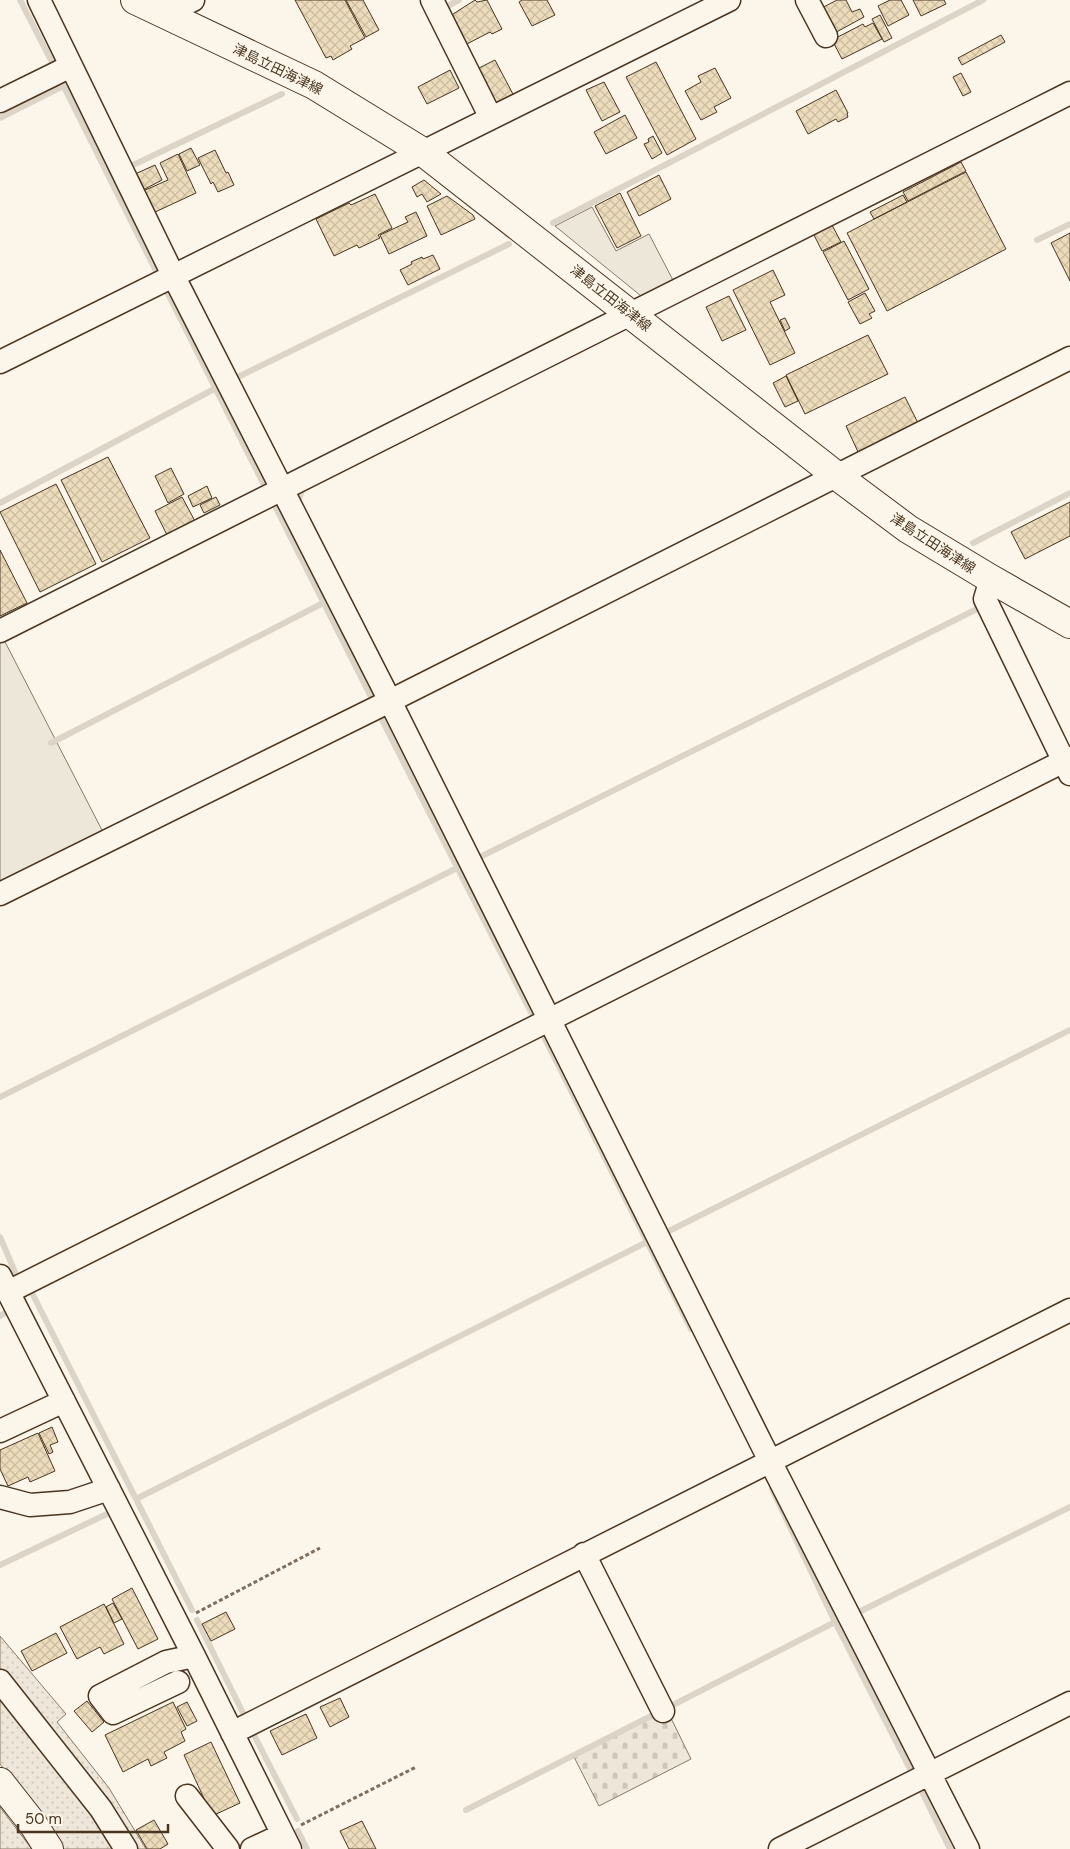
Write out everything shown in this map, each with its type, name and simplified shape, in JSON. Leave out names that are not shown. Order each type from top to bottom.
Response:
[{"type":"main road","name":"津島立田海津線","points":[[135,0],[314,85],[423,152],[837,476],[908,529],[1070,624]]},
{"type":"main road","points":[[0,1782],[33,1824],[49,1849]]},
{"type":"street","points":[[39,0],[173,275],[390,701],[770,1460],[968,1849]]},
{"type":"street","points":[[165,14],[194,0]]},
{"type":"street","points":[[432,0],[491,118]]},
{"type":"street","points":[[0,362],[729,0]]},
{"type":"street","points":[[807,0],[826,36]]},
{"type":"street","points":[[0,101],[71,66]]},
{"type":"street","points":[[0,631],[1070,93]]},
{"type":"street","points":[[0,894],[390,701],[1070,358]]},
{"type":"street","points":[[252,1849],[286,1842],[177,1622],[4,1284],[549,1020],[1068,764],[985,599],[991,579]]},
{"type":"street","points":[[232,1733],[1070,1310]]},
{"type":"street","points":[[0,1431],[64,1401]]},
{"type":"street","points":[[0,1498],[30,1505],[70,1502],[109,1489]]},
{"type":"street","points":[[584,1554],[662,1711]]},
{"type":"street","points":[[178,1682],[113,1713],[100,1696],[166,1662],[194,1656]]},
{"type":"street","points":[[0,1681],[101,1809],[126,1849]]},
{"type":"street","points":[[780,1849],[1070,1703]]},
{"type":"street","points":[[187,1796],[228,1849]]},
{"type":"path","points":[[177,1622],[320,1548]]},
{"type":"path","points":[[286,1842],[416,1767]]},
{"type":"green space","points":[[0,1636],[66,1714],[57,1722],[109,1788],[146,1849],[133,1849],[0,1670]]},
{"type":"green space","points":[[0,1689],[120,1849],[63,1849],[0,1764]]},
{"type":"green space","points":[[667,1710],[691,1759],[599,1806],[574,1757]]},
{"type":"green space","points":[[0,1807],[31,1848],[31,1849],[0,1849]]},
{"type":"shaded area","points":[[592,207],[616,251],[649,234],[676,286],[646,300],[555,226]]},
{"type":"shaded area","points":[[2,636],[104,834],[0,887],[0,637]]},
{"type":"building","points":[[295,0],[345,0],[365,38],[350,46],[352,49],[333,60],[331,56],[326,58]]},
{"type":"building","points":[[346,0],[363,0],[379,30],[366,37]]},
{"type":"building","points":[[475,0],[477,2],[487,0],[502,29],[492,34],[490,32],[465,45],[450,16]]},
{"type":"building","points":[[522,0],[547,0],[555,15],[532,26],[519,2]]},
{"type":"building","points":[[837,0],[846,0],[852,12],[860,9],[864,17],[831,35],[818,10]]},
{"type":"building","points":[[890,0],[901,0],[909,15],[888,26],[878,6]]},
{"type":"building","points":[[913,0],[944,0],[946,4],[921,16]]},
{"type":"building","points":[[880,15],[892,38],[884,42],[872,19]]},
{"type":"building","points":[[873,23],[882,39],[842,59],[832,40],[863,24],[865,27]]},
{"type":"building","points":[[1001,35],[1005,42],[962,65],[958,58]]},
{"type":"building","points":[[495,60],[514,96],[495,106],[475,70]]},
{"type":"building","points":[[656,62],[696,139],[667,155],[626,77]]},
{"type":"building","points":[[715,68],[731,98],[714,107],[717,112],[701,120],[685,91],[701,82],[698,76]]},
{"type":"building","points":[[450,70],[459,88],[427,104],[418,87]]},
{"type":"building","points":[[961,73],[971,92],[963,96],[953,77]]},
{"type":"building","points":[[604,82],[620,112],[602,121],[586,90]]},
{"type":"building","points":[[836,90],[848,113],[848,117],[838,122],[836,119],[808,134],[796,111]]},
{"type":"building","points":[[625,115],[637,138],[606,154],[594,132]]},
{"type":"building","points":[[653,136],[662,153],[652,159],[644,144],[649,142],[648,139]]},
{"type":"building","points":[[191,148],[200,165],[187,171],[179,154]]},
{"type":"building","points":[[215,150],[234,185],[218,192],[213,182],[211,184],[198,158]]},
{"type":"building","points":[[178,154],[196,193],[153,213],[143,191],[168,180],[160,163]]},
{"type":"building","points":[[961,162],[966,171],[908,201],[903,192]]},
{"type":"building","points":[[155,165],[162,180],[143,190],[135,174]]},
{"type":"building","points":[[966,172],[1006,249],[887,311],[847,233]]},
{"type":"building","points":[[659,175],[671,199],[639,216],[627,192]]},
{"type":"building","points":[[424,180],[441,194],[427,202],[422,194],[417,197],[412,187]]},
{"type":"building","points":[[620,193],[641,236],[617,248],[595,206]]},
{"type":"building","points":[[375,194],[392,228],[378,235],[380,238],[359,248],[357,245],[334,256],[316,219],[349,203],[351,205]]},
{"type":"building","points":[[903,195],[907,202],[874,219],[870,212]]},
{"type":"building","points":[[447,196],[473,215],[475,219],[441,235],[427,206]]},
{"type":"building","points":[[416,212],[427,236],[389,254],[380,235],[408,222],[405,217]]},
{"type":"building","points":[[832,225],[841,242],[822,251],[814,235]]},
{"type":"building","points":[[1070,233],[1070,281],[1051,243]]},
{"type":"building","points":[[844,241],[869,289],[848,300],[823,252]]},
{"type":"building","points":[[433,255],[440,269],[408,285],[400,270],[422,257],[423,259]]},
{"type":"building","points":[[773,270],[785,295],[770,302],[795,353],[770,365],[733,290]]},
{"type":"building","points":[[865,293],[875,311],[869,314],[872,318],[860,324],[848,302]]},
{"type":"building","points":[[729,296],[746,330],[722,341],[706,307]]},
{"type":"building","points":[[785,318],[790,328],[785,331],[780,320]]},
{"type":"building","points":[[868,335],[888,374],[805,414],[786,375]]},
{"type":"building","points":[[786,376],[798,401],[785,407],[773,383]]},
{"type":"building","points":[[905,397],[919,425],[859,454],[846,426]]},
{"type":"building","points":[[108,457],[150,538],[102,562],[61,480]]},
{"type":"building","points":[[171,468],[184,494],[168,503],[155,476]]},
{"type":"building","points":[[56,484],[96,564],[40,592],[0,512]]},
{"type":"building","points":[[207,486],[212,498],[193,507],[188,496]]},
{"type":"building","points":[[182,497],[196,523],[168,537],[155,511]]},
{"type":"building","points":[[216,497],[220,505],[204,513],[200,505]]},
{"type":"building","points":[[1070,502],[1070,536],[1025,559],[1011,532]]},
{"type":"building","points":[[0,550],[27,603],[0,616]]},
{"type":"building","points":[[52,1427],[58,1442],[50,1445],[53,1452],[49,1454],[39,1433]]},
{"type":"building","points":[[38,1433],[55,1471],[30,1482],[28,1477],[8,1486],[0,1469],[0,1450]]},
{"type":"building","points":[[132,1588],[158,1639],[138,1649],[112,1599]]},
{"type":"building","points":[[113,1603],[122,1619],[114,1623],[106,1607]]},
{"type":"building","points":[[104,1604],[124,1644],[104,1654],[100,1647],[77,1659],[60,1627]]},
{"type":"building","points":[[226,1612],[235,1629],[211,1641],[202,1624]]},
{"type":"building","points":[[56,1633],[67,1653],[32,1671],[21,1651]]},
{"type":"building","points":[[340,1698],[349,1717],[330,1727],[320,1707]]},
{"type":"building","points":[[87,1701],[104,1722],[92,1732],[74,1711]]},
{"type":"building","points":[[173,1702],[186,1729],[181,1732],[185,1741],[164,1752],[167,1758],[151,1766],[148,1759],[123,1772],[105,1735]]},
{"type":"building","points":[[187,1702],[197,1721],[187,1726],[177,1707]]},
{"type":"building","points":[[306,1714],[317,1738],[282,1755],[270,1731]]},
{"type":"building","points":[[211,1742],[240,1803],[212,1816],[184,1755]]},
{"type":"building","points":[[154,1820],[168,1844],[160,1849],[147,1849],[136,1830]]},
{"type":"building","points":[[362,1821],[376,1849],[349,1849],[340,1831]]},
{"type":"waterway","points":[[20,0],[55,68]]},
{"type":"waterway","points":[[444,8],[459,0]]},
{"type":"waterway","points":[[553,223],[983,0]]},
{"type":"waterway","points":[[61,81],[158,275]]},
{"type":"waterway","points":[[0,118],[63,86]]},
{"type":"waterway","points":[[131,166],[282,94]]},
{"type":"waterway","points":[[1037,240],[1070,224]]},
{"type":"waterway","points":[[238,377],[509,244]]},
{"type":"waterway","points":[[165,288],[266,489]]},
{"type":"waterway","points":[[0,503],[216,388]]},
{"type":"waterway","points":[[298,501],[303,488],[306,486]]},
{"type":"waterway","points":[[973,543],[1070,493]]},
{"type":"waterway","points":[[274,504],[373,701]]},
{"type":"waterway","points":[[51,743],[323,603]]},
{"type":"waterway","points":[[478,858],[977,609]]},
{"type":"waterway","points":[[380,716],[535,1020]]},
{"type":"waterway","points":[[0,1097],[463,865]]},
{"type":"waterway","points":[[667,1232],[1070,1030]]},
{"type":"waterway","points":[[542,1033],[691,1329]]},
{"type":"waterway","points":[[0,1237],[15,1272]]},
{"type":"waterway","points":[[136,1499],[647,1242]]},
{"type":"waterway","points":[[30,1289],[192,1610]]},
{"type":"waterway","points":[[0,1316],[5,1313]]},
{"type":"waterway","points":[[772,1489],[835,1622],[912,1773]]},
{"type":"waterway","points":[[859,1612],[1070,1507]]},
{"type":"waterway","points":[[0,1565],[107,1514]]},
{"type":"waterway","points":[[197,1620],[245,1717]]},
{"type":"waterway","points":[[669,1707],[835,1622]]},
{"type":"waterway","points":[[466,1810],[655,1714]]},
{"type":"waterway","points":[[253,1733],[297,1819]]},
{"type":"waterway","points":[[921,1790],[950,1849]]},
{"type":"waterway","points":[[298,1831],[307,1849]]}]
